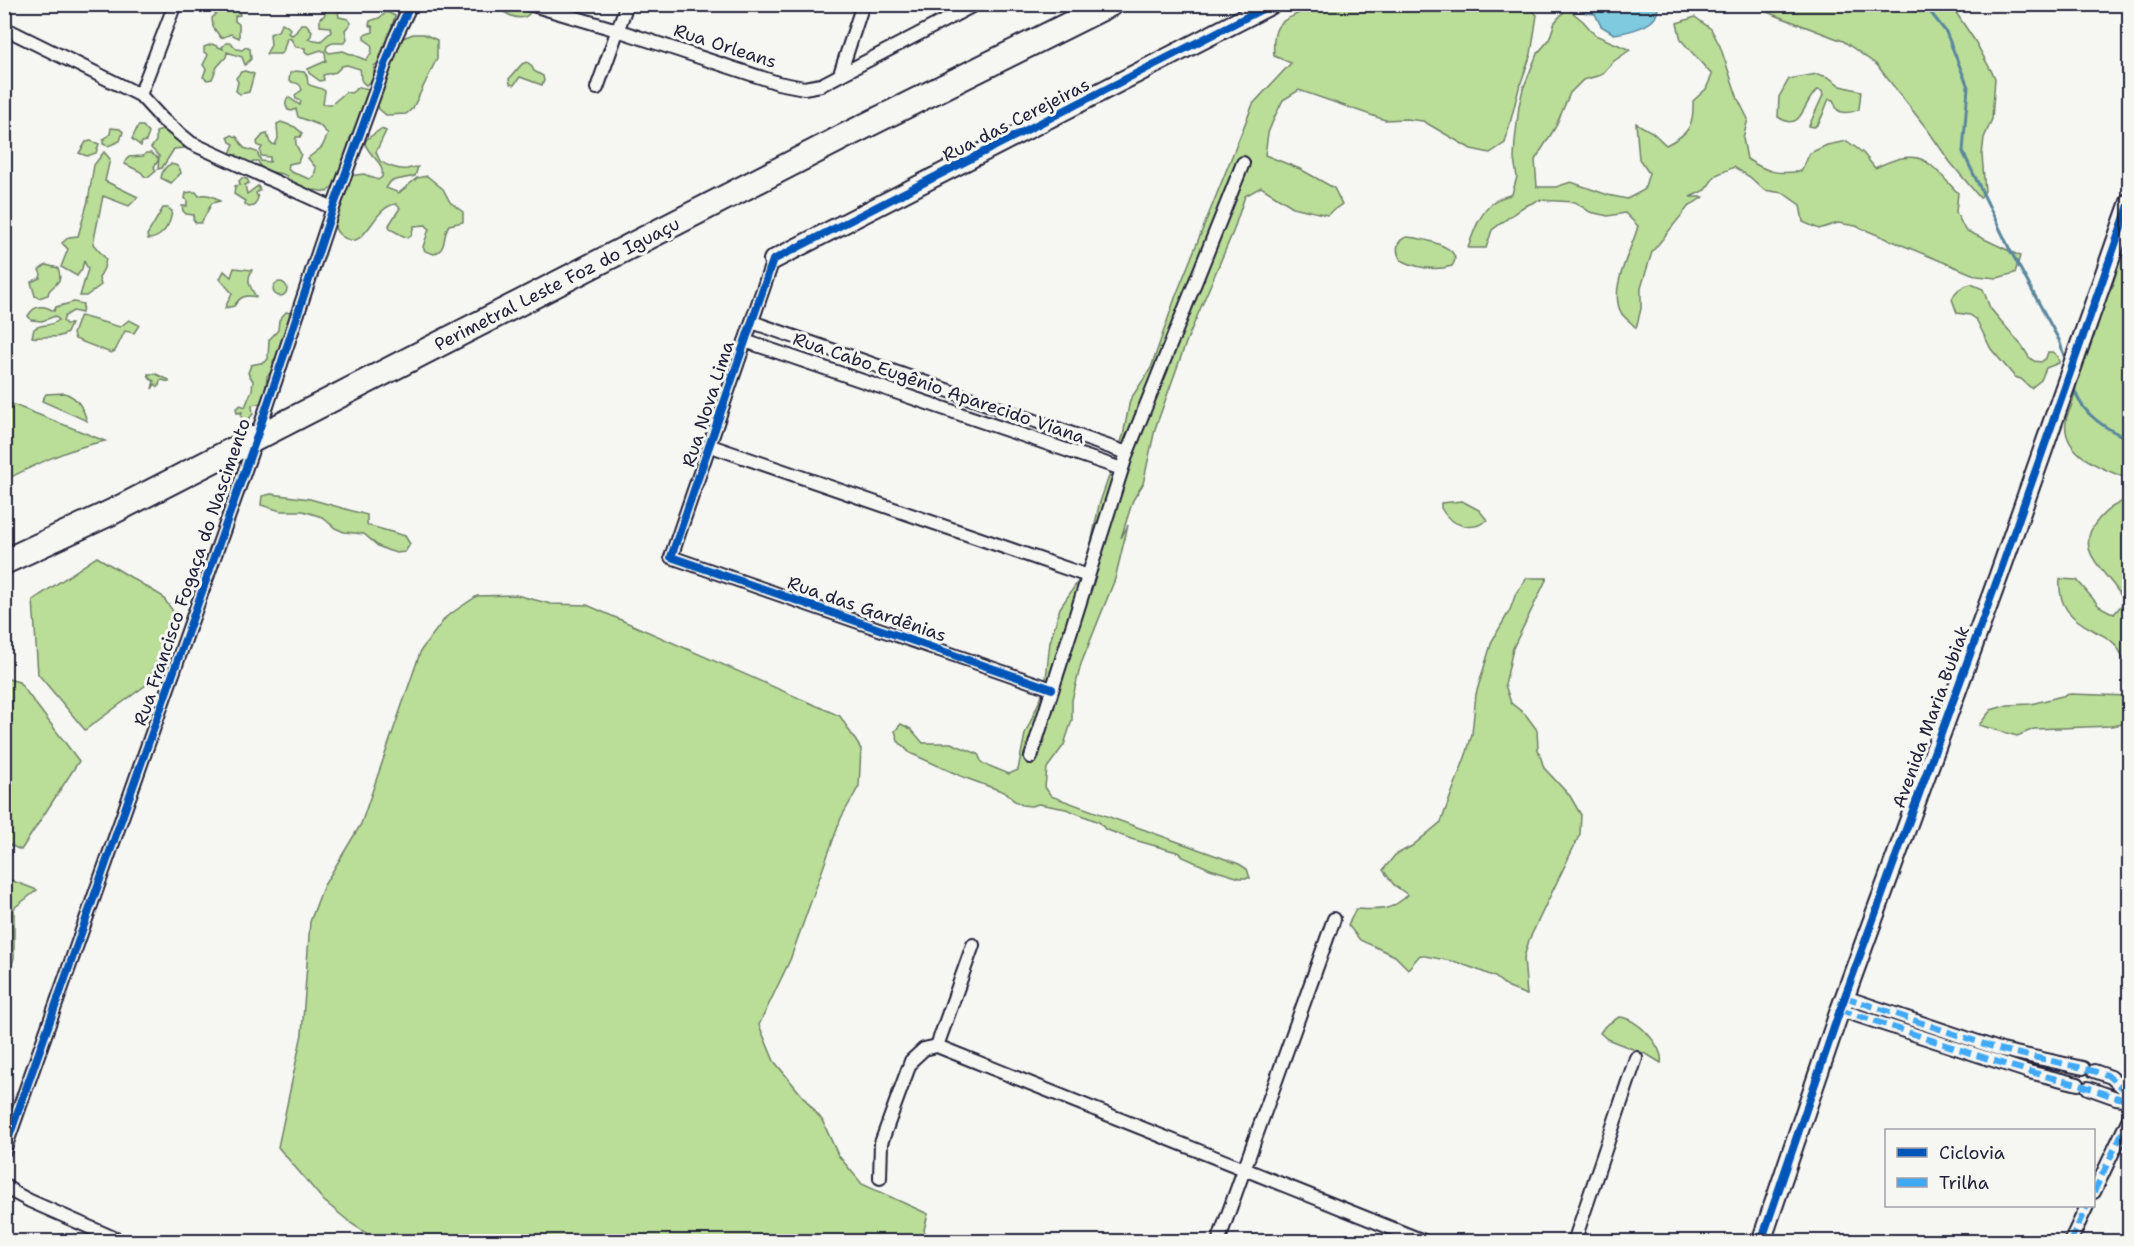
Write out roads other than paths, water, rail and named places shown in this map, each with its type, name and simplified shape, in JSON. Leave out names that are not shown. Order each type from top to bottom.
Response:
[{"type":"highway","name":"Perimetral Leste Foz do Iguaçu","points":[[4,562],[112,512],[832,142],[1110,4]]},
{"type":"street","points":[[140,95],[175,4]]},
{"type":"street","name":"Rua Francisco Fogaça do Nascimento","points":[[4,1150],[256,439],[333,208],[394,40],[411,4]]},
{"type":"street","name":"Rua Orleans","points":[[529,4],[618,30],[768,80],[804,88],[821,85],[976,4]]},
{"type":"street","points":[[597,88],[627,4]]},
{"type":"street","points":[[840,74],[863,4]]},
{"type":"street","name":"Rua das Cerejeiras","points":[[773,260],[1272,4]]},
{"type":"street","points":[[4,28],[140,95],[163,120],[191,143],[333,208]]},
{"type":"street","points":[[1031,757],[1127,453],[1243,163]]},
{"type":"street","name":"Avenida Maria Bubiak","points":[[1761,1242],[1842,1004],[1999,575],[2130,202]]},
{"type":"street","name":"Rua Nova Lima","points":[[671,557],[773,260]]},
{"type":"street","name":"Rua Cabo Eugênio Aparecido Viana","points":[[752,321],[1127,453]]},
{"type":"street","name":"Rua Cabo Eugênio Aparecido Viana","points":[[745,341],[1122,469]]},
{"type":"street","points":[[711,446],[1088,576]]},
{"type":"street","name":"Rua das Gardênias","points":[[671,557],[1052,689]]},
{"type":"street","points":[[1218,1242],[1334,919]]},
{"type":"street","points":[[937,1046],[973,945]]},
{"type":"street","points":[[1842,1004],[2002,1050],[2089,1069],[2111,1077],[2130,1094]]},
{"type":"street","points":[[1842,1004],[2029,1072],[2130,1101]]},
{"type":"street","points":[[880,1178],[881,1143],[911,1061],[924,1048],[937,1046],[1426,1242]]},
{"type":"street","points":[[1574,1242],[1635,1058]]},
{"type":"street","points":[[2070,1066],[2070,1074],[2077,1085]]},
{"type":"street","points":[[2095,1190],[2130,1116]]},
{"type":"street","points":[[4,1184],[30,1201],[123,1242]]},
{"type":"street","points":[[2070,1242],[2087,1207]]},
{"type":"water","points":[[1658,4],[1658,9],[1649,23],[1635,30],[1614,34],[1601,26],[1595,14],[1586,13],[1583,9],[1585,5]]},
{"type":"waterway","points":[[1924,4],[1946,32],[1968,87],[1963,152],[2010,250],[2059,340],[2066,362]]},
{"type":"waterway","points":[[2075,391],[2083,407],[2097,421],[2130,439]]}]
